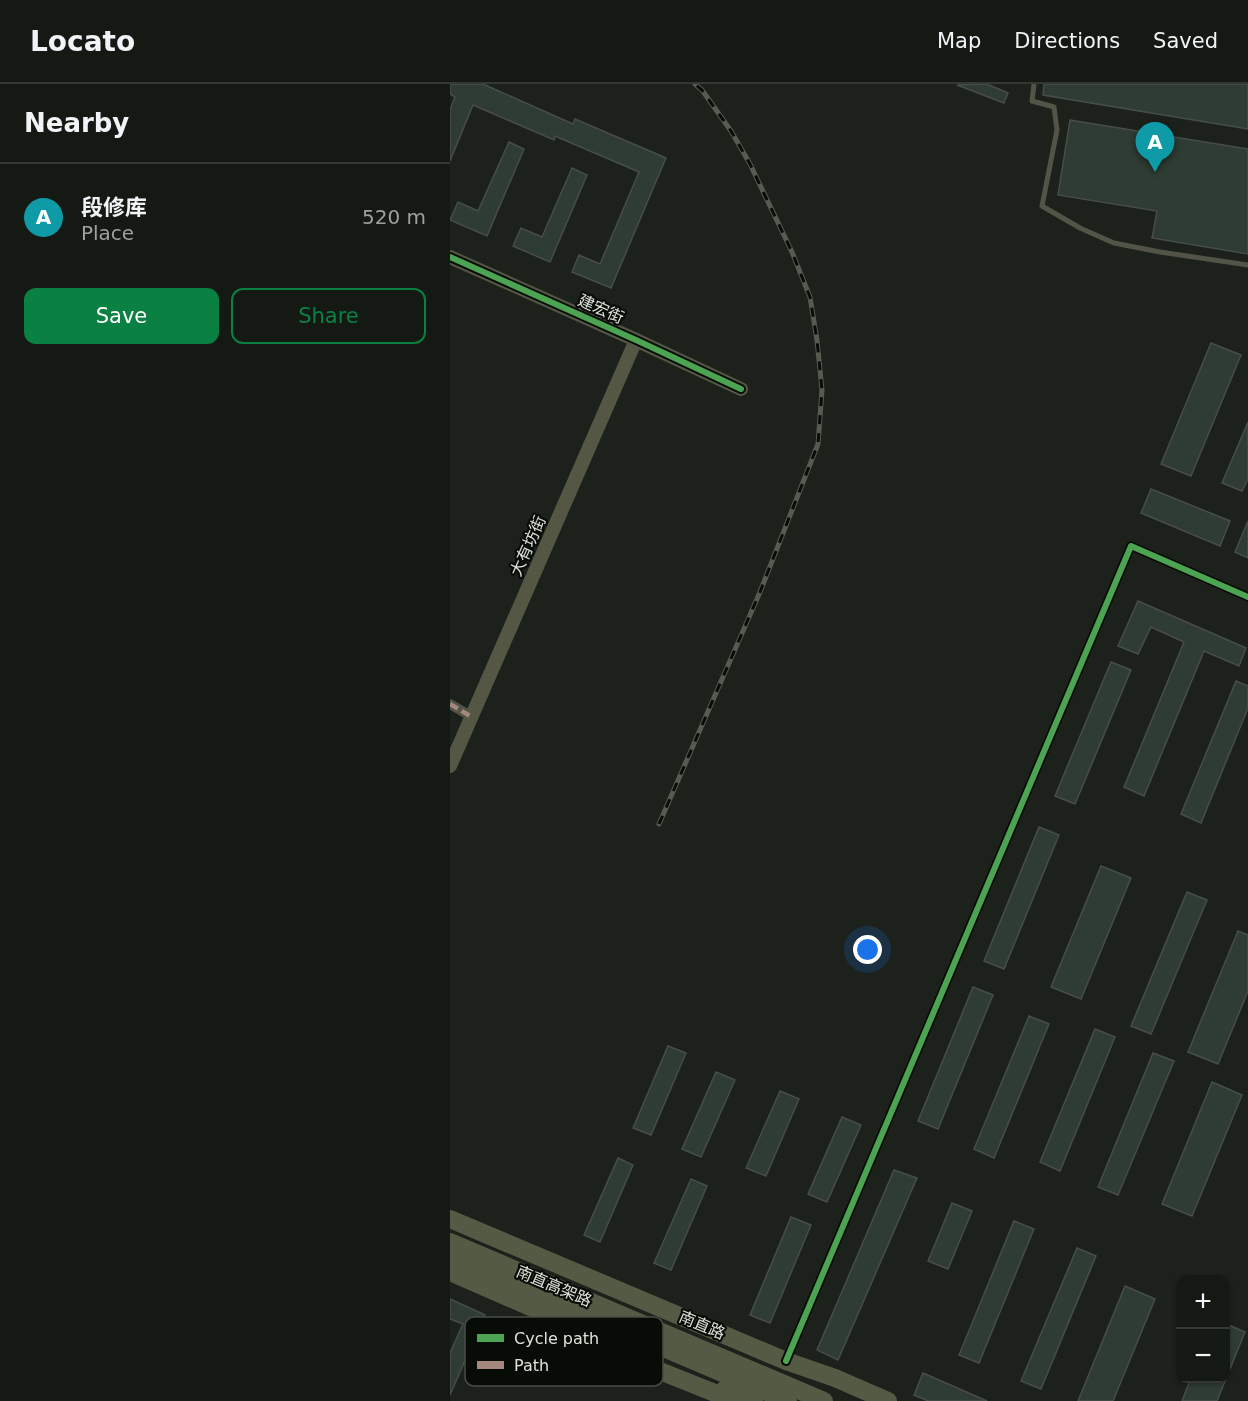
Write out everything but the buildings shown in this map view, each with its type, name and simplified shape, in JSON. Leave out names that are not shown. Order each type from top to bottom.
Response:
[{"type":"highway","name":"南直路","points":[[450,1220],[786,1361],[835,1378],[888,1401]]},
{"type":"highway","name":"南直高架路","points":[[450,1242],[626,1317]]},
{"type":"highway","name":"南直高架路","points":[[450,1257],[591,1317]]},
{"type":"highway","points":[[450,1272],[553,1317]]},
{"type":"highway","name":"南直高架路","points":[[663,1333],[824,1401]]},
{"type":"highway","name":"南直高架路","points":[[663,1348],[788,1401]]},
{"type":"highway","points":[[663,1363],[754,1401]]},
{"type":"highway","points":[[663,1372],[735,1401]]},
{"type":"highway","points":[[835,1378],[864,1400]]},
{"type":"main road","name":"建宏街","points":[[450,257],[741,389]]},
{"type":"main road","name":"大有坊街","points":[[450,766],[636,340]]},
{"type":"street","points":[[786,1361],[1131,546],[1248,597]]},
{"type":"street","points":[[450,704],[472,717]]},
{"type":"lane","points":[[1034,84],[1032,101],[1054,107],[1057,130],[1042,206],[1080,228],[1113,243],[1248,265]]},
{"type":"railway","points":[[659,824],[760,592],[818,444],[822,390],[810,297],[792,252],[750,164],[731,131],[702,90],[695,84]]},
{"type":"marked path","points":[[450,704],[472,717]]},
{"type":"cycle path","points":[[450,257],[741,389]]},
{"type":"cycle path","points":[[786,1361],[1131,546],[1248,597]]},
{"type":"place","name":"段修库","points":[[1155,172]]}]
